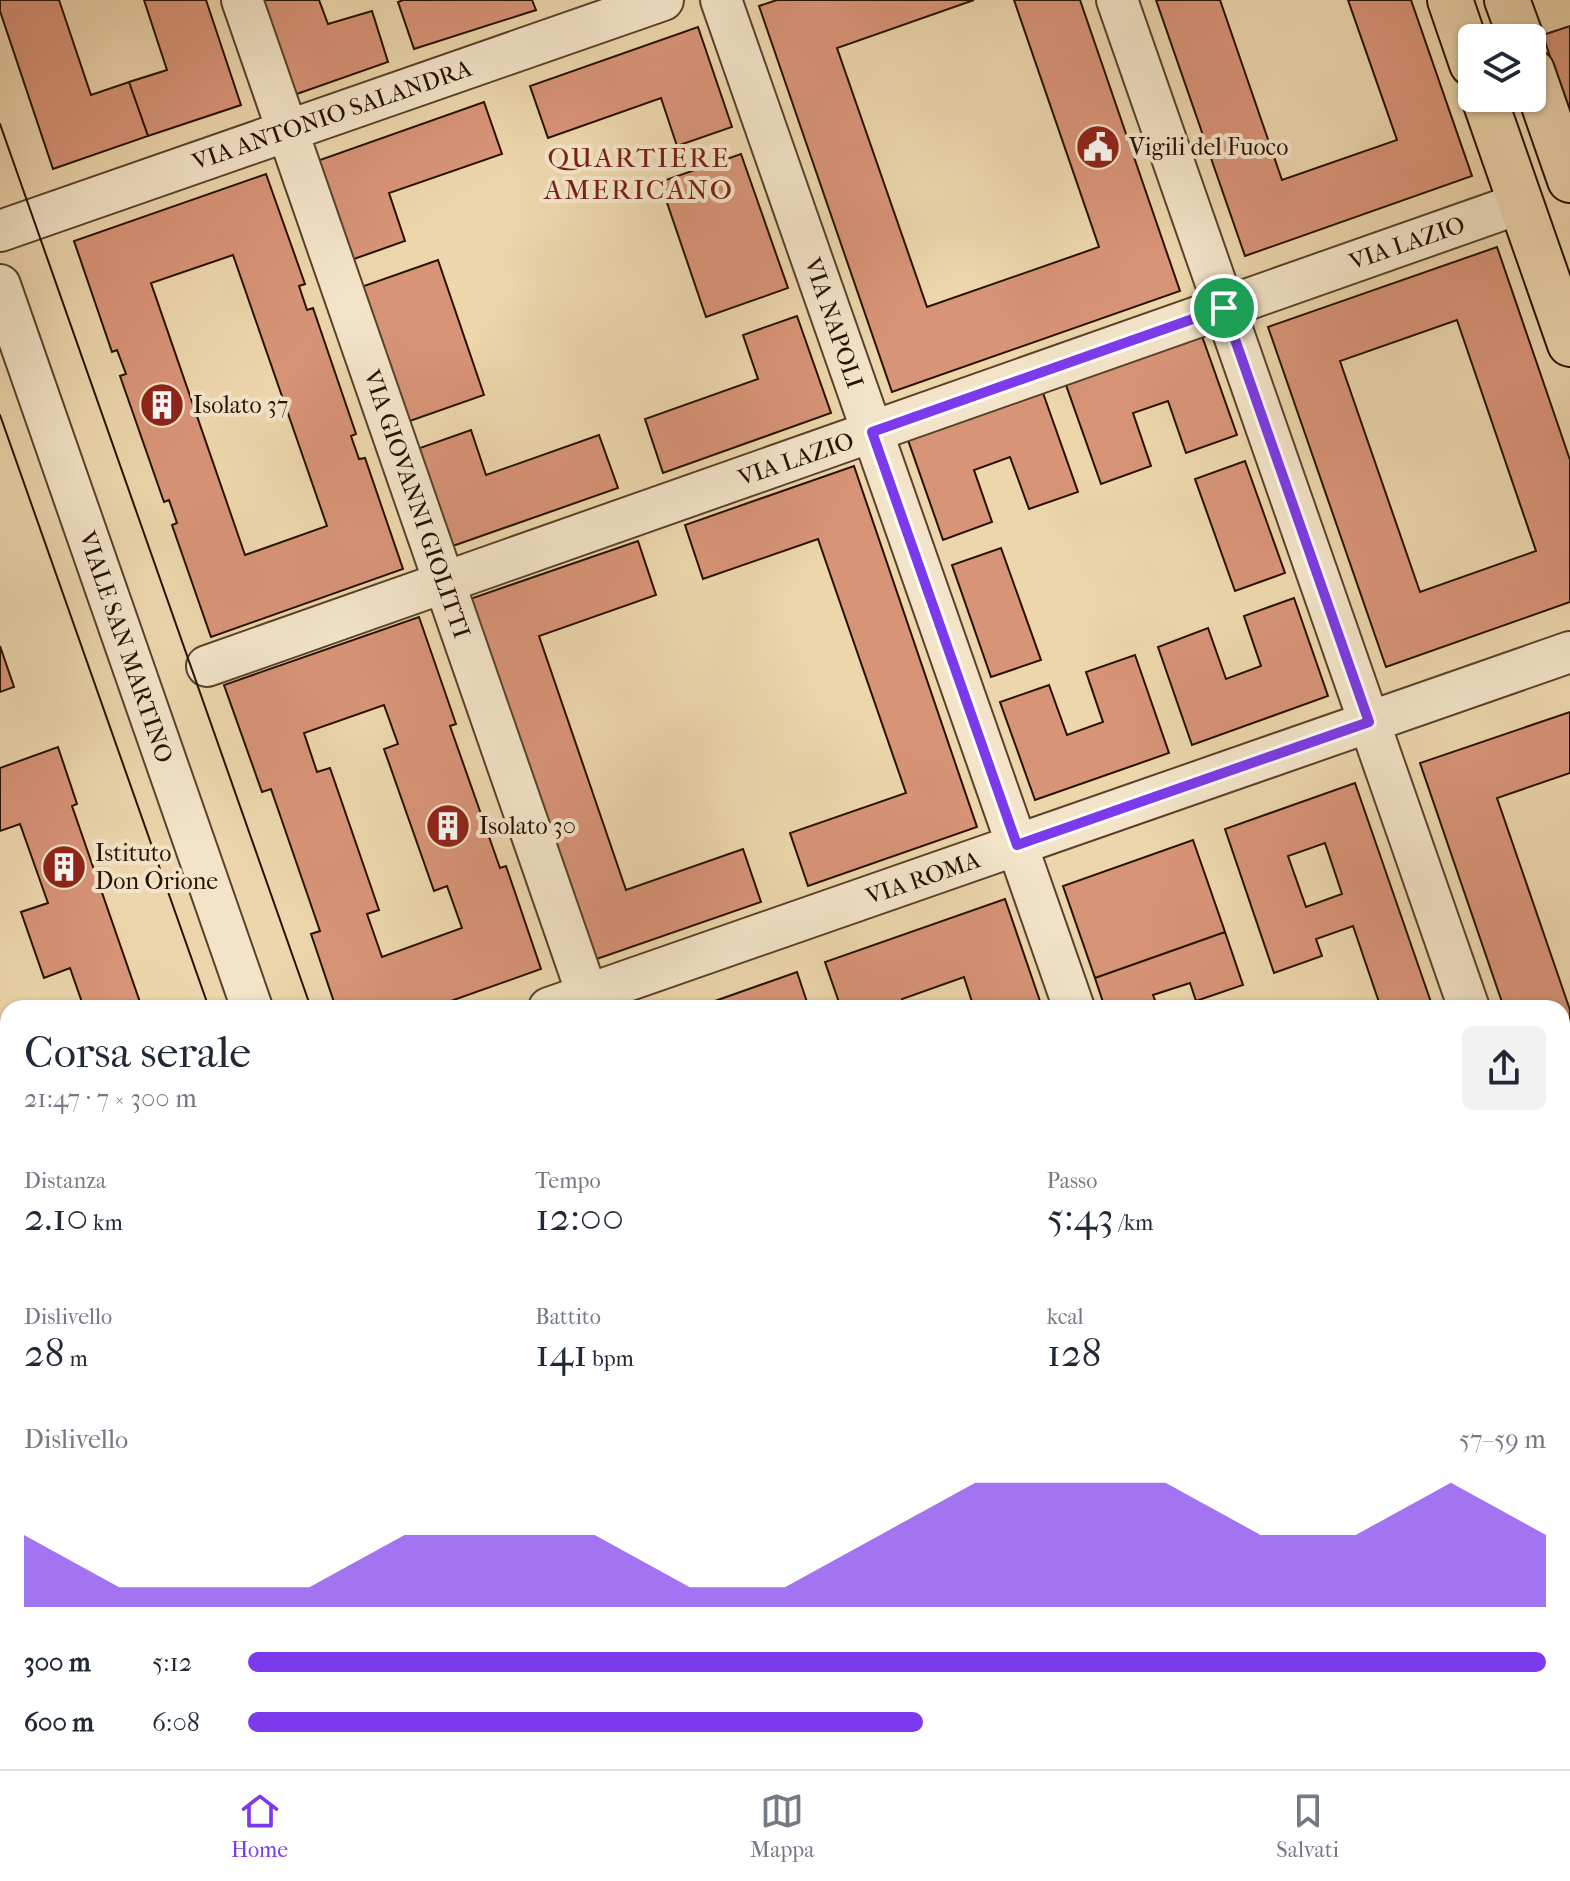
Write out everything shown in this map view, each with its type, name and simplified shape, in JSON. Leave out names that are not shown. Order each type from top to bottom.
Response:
[{"type":"main road","points":[[1450,0],[1458,24]]},
{"type":"main road","points":[[1507,0],[1516,24]]},
{"type":"main road","points":[[1546,111],[1570,180]]},
{"type":"main road","points":[[1489,112],[1570,344]]},
{"type":"street","name":"VIA GIOVANNI GIOLITTI","points":[[242,0],[590,1000]]},
{"type":"street","name":"VIA ANTONIO SALANDRA","points":[[0,231],[663,0]]},
{"type":"street","name":"VIA NAPOLI","points":[[721,0],[1071,1000]]},
{"type":"street","points":[[1117,0],[1466,1000]]},
{"type":"street","name":"VIA LAZIO","points":[[207,666],[1521,203]]},
{"type":"street","name":"VIALE SAN MARTINO","points":[[0,285],[249,1000]]},
{"type":"street","name":"VIA ROMA","points":[[593,1000],[1017,845],[1570,652]]},
{"type":"building","points":[[0,0],[59,0],[91,95],[129,82],[148,136],[53,169],[0,11]]},
{"type":"building","points":[[144,0],[206,0],[241,105],[148,136],[129,82],[167,70]]},
{"type":"building","points":[[259,0],[319,0],[328,24],[372,11],[388,62],[294,95]]},
{"type":"building","points":[[532,0],[536,10],[414,49],[398,2]]},
{"type":"building","name":"Vigili del Fuoco","points":[[777,0],[974,0],[837,48],[927,307],[1099,247],[1014,0],[1080,0],[1180,291],[892,392],[759,6]]},
{"type":"building","points":[[1156,0],[1220,0],[1282,180],[1397,140],[1348,0],[1411,0],[1472,176],[1245,256]]},
{"type":"building","points":[[1570,26],[1570,119],[1546,44],[1546,34]]},
{"type":"building","points":[[698,27],[732,127],[677,146],[661,98],[548,138],[530,86]]},
{"type":"building","points":[[484,102],[502,154],[389,193],[405,241],[351,260],[317,161]]},
{"type":"building","points":[[741,154],[788,288],[706,317],[660,182]]},
{"type":"building","name":"Isolato 37","points":[[266,174],[305,284],[299,286],[307,310],[313,308],[356,434],[351,436],[359,459],[365,458],[403,569],[211,637],[172,525],[177,523],[169,500],[164,502],[120,376],[126,374],[117,350],[112,352],[74,241]],"holes":[[[233,255],[327,526],[245,555],[151,283]]]},
{"type":"building","points":[[1497,247],[1570,460],[1570,602],[1386,667],[1268,327]],"holes":[[[1457,320],[1536,551],[1420,592],[1340,361]]]},
{"type":"building","points":[[438,260],[484,395],[407,422],[361,287]]},
{"type":"building","points":[[797,316],[831,413],[663,473],[645,419],[758,379],[743,335]]},
{"type":"building","points":[[1202,336],[1237,435],[1186,453],[1168,401],[1133,413],[1151,466],[1101,484],[1066,385]]},
{"type":"building","points":[[1043,393],[1078,492],[1029,509],[1010,457],[974,470],[992,522],[943,540],[908,440]]},
{"type":"building","points":[[471,430],[486,475],[599,435],[618,488],[450,547],[417,449]]},
{"type":"building","points":[[1245,461],[1285,573],[1235,591],[1195,479]]},
{"type":"building","points":[[854,466],[977,827],[808,886],[790,833],[906,793],[818,539],[703,579],[685,525]]},
{"type":"building","points":[[638,541],[656,595],[539,636],[626,890],[743,849],[761,902],[591,961],[467,600]]},
{"type":"building","points":[[1001,548],[1041,660],[991,677],[952,565]]},
{"type":"building","points":[[1294,598],[1328,696],[1192,745],[1158,647],[1208,628],[1226,679],[1261,666],[1244,616]]},
{"type":"building","name":"Isolato 30","points":[[419,617],[456,724],[450,726],[500,868],[506,866],[541,969],[454,1000],[333,1000],[311,934],[320,931],[271,789],[262,792],[224,685]],"holes":[[[384,705],[398,744],[384,749],[434,891],[447,886],[462,928],[382,957],[367,914],[379,910],[330,768],[317,772],[304,733]]]},
{"type":"building","points":[[0,646],[14,687],[0,692]]},
{"type":"building","points":[[1135,655],[1169,753],[1035,800],[1000,702],[1049,685],[1067,735],[1103,722],[1086,672]]},
{"type":"building","points":[[1570,712],[1570,773],[1497,798],[1567,1000],[1501,1000],[1420,763]]},
{"type":"building","name":"Istituto Don Orione","points":[[58,747],[77,804],[72,806],[139,1000],[81,1000],[70,968],[44,978],[21,912],[48,903],[20,824],[0,831],[0,768]]},
{"type":"building","points":[[1355,783],[1430,1000],[1378,1000],[1353,926],[1316,939],[1322,956],[1274,973],[1225,829]],"holes":[[[1325,843],[1342,894],[1306,907],[1288,856]]]},
{"type":"building","points":[[1193,840],[1225,932],[1095,978],[1063,886]]},
{"type":"building","points":[[1005,899],[1040,1000],[971,1000],[964,977],[902,1000],[838,1000],[825,962]]},
{"type":"building","points":[[1225,932],[1243,985],[1199,1000],[1196,1000],[1190,983],[1153,995],[1155,1000],[1102,1000],[1095,978]]},
{"type":"building","points":[[797,972],[806,1000],[718,1000]]},
{"type":"tram line","points":[[0,124],[308,1000]]},
{"type":"tram line","points":[[0,415],[206,1000]]},
{"type":"place","name":"Vigili del Fuoco","points":[[1098,147]]},
{"type":"place","name":"Isolato 37","points":[[162,405]]},
{"type":"place","name":"Isolato 30","points":[[448,826]]},
{"type":"place","name":"Istituto Don Orione","points":[[64,867]]},
{"type":"district","name":"QUARTIERE AMERICANO","points":[[639,173]]},
{"type":"route","points":[[1224,308],[1369,722],[1017,845],[872,432],[1224,308]]}]
